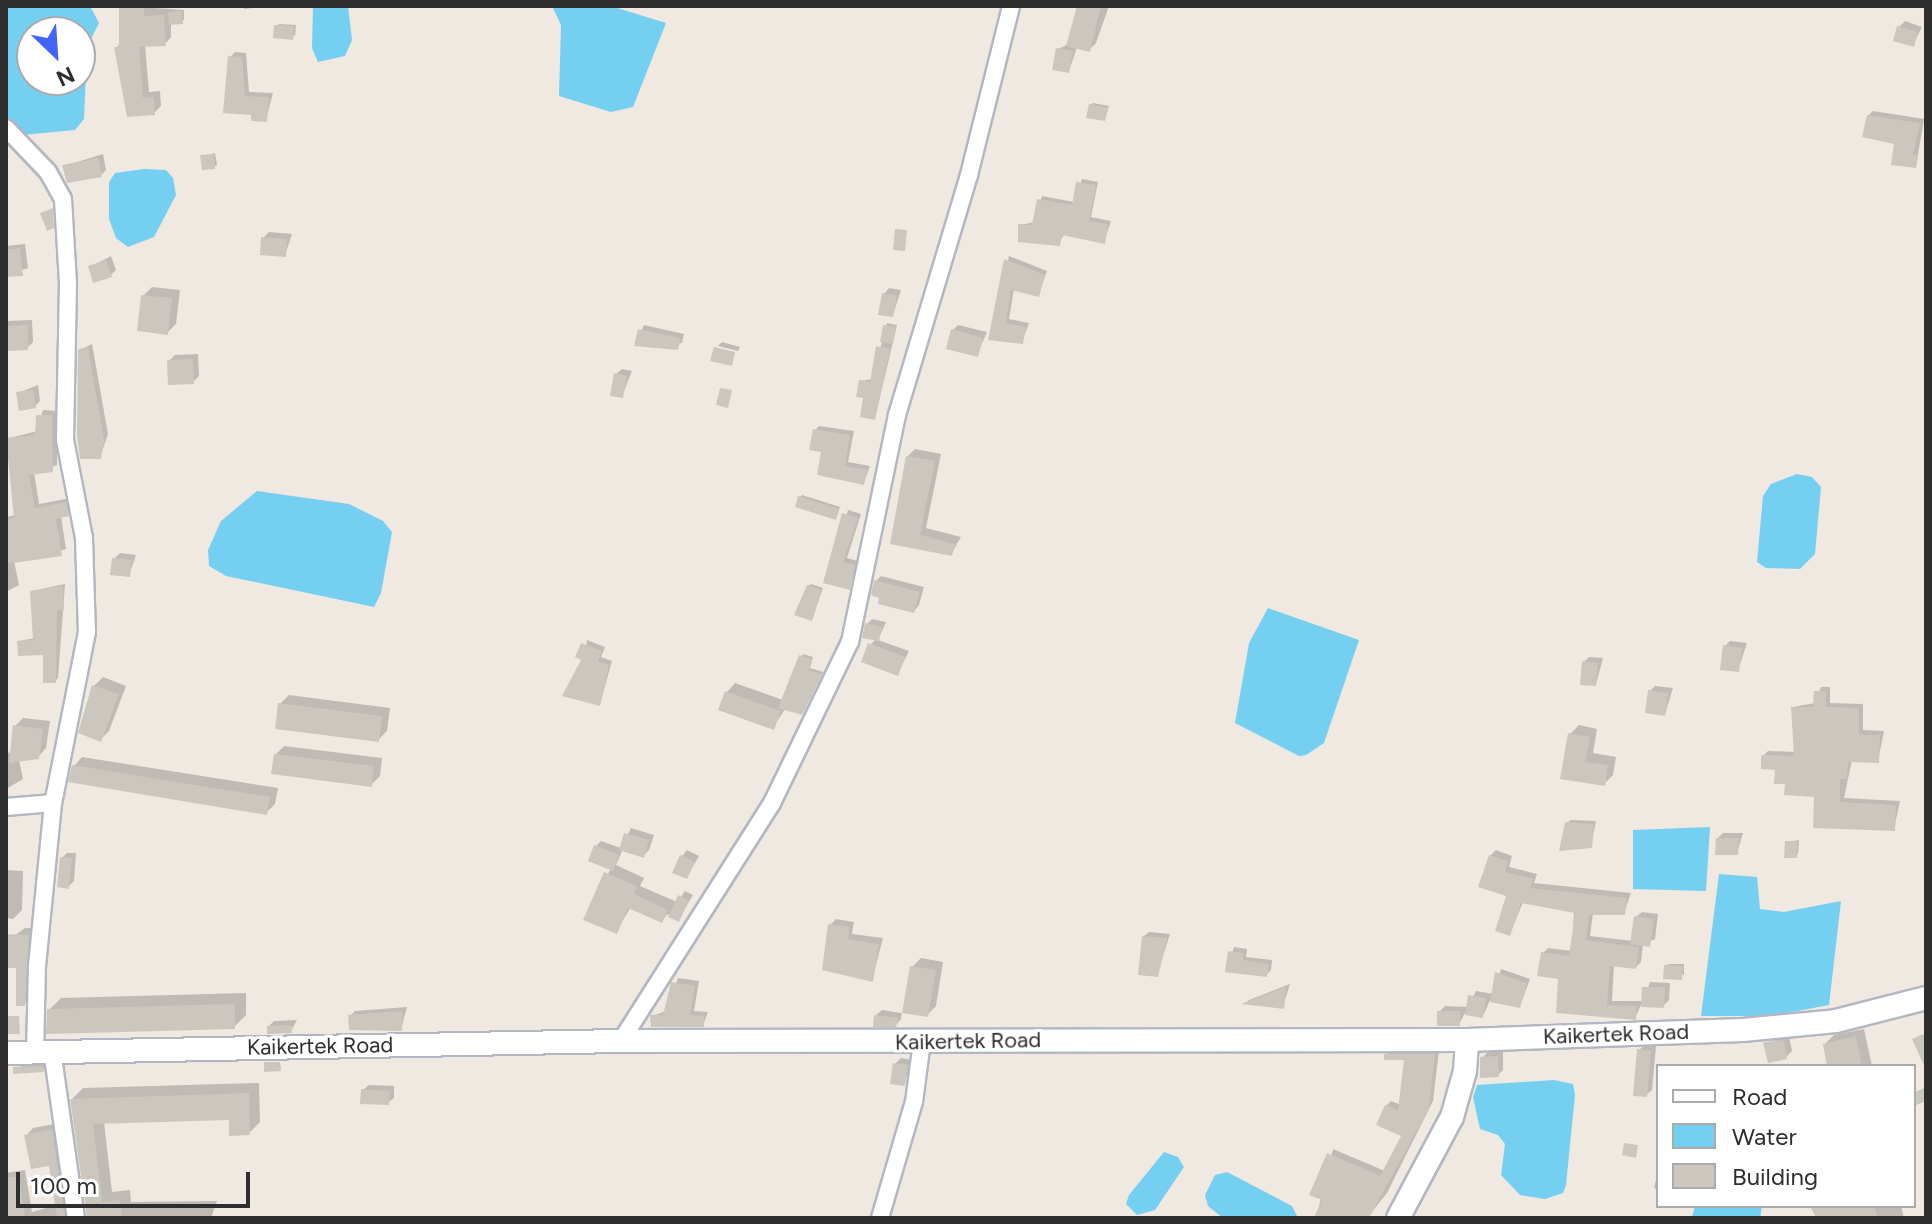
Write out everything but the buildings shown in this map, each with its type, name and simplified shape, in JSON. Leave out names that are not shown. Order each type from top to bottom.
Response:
[{"type":"main road","name":"Kaikertek Road","points":[[6,1053],[621,1041],[1467,1040],[1743,1030],[1836,1021],[1926,998]]},
{"type":"main road","points":[[1398,1218],[1452,1117],[1465,1071],[1467,1040]]},
{"type":"street","points":[[621,1041],[772,803],[850,642],[897,415],[969,175],[1011,6]]},
{"type":"street","points":[[6,128],[48,172],[63,199],[64,213],[65,440],[84,538],[87,632],[53,803],[37,965],[43,1050],[76,1218]]},
{"type":"street","points":[[6,807],[53,803]]},
{"type":"street","points":[[880,1218],[914,1102],[922,1041]]},
{"type":"water","points":[[6,6],[90,6],[95,16],[16,16],[16,96],[85,96],[84,119],[75,130],[22,135],[6,116]]},
{"type":"water","points":[[313,6],[348,6],[352,40],[345,56],[318,62],[312,48]]},
{"type":"water","points":[[552,6],[611,6],[666,23],[633,107],[611,112],[559,96],[561,25]]},
{"type":"water","points":[[166,170],[173,178],[176,195],[154,237],[128,247],[116,238],[109,219],[109,182],[115,173]]},
{"type":"water","points":[[1797,474],[1812,477],[1821,487],[1815,554],[1800,569],[1766,568],[1757,562],[1763,496],[1771,484]]},
{"type":"water","points":[[257,491],[349,504],[383,521],[392,532],[381,593],[374,607],[226,576],[209,566],[208,550],[221,521]]},
{"type":"water","points":[[1268,608],[1359,640],[1324,743],[1306,755],[1299,756],[1235,723],[1249,643]]},
{"type":"water","points":[[1710,827],[1706,891],[1633,889],[1633,830]]},
{"type":"water","points":[[1719,874],[1757,877],[1760,909],[1784,912],[1841,901],[1829,1005],[1771,1016],[1701,1016]]},
{"type":"water","points":[[1554,1080],[1573,1084],[1575,1095],[1566,1185],[1563,1193],[1545,1199],[1520,1195],[1501,1175],[1505,1144],[1498,1135],[1480,1129],[1473,1097],[1477,1085]]},
{"type":"water","points":[[1164,1152],[1178,1157],[1184,1167],[1155,1210],[1137,1215],[1126,1204],[1129,1195]]},
{"type":"water","points":[[1227,1172],[1292,1206],[1298,1218],[1223,1218],[1208,1206],[1205,1195],[1215,1175]]},
{"type":"water","points":[[1694,1208],[1762,1208],[1760,1218],[1692,1217]]}]
